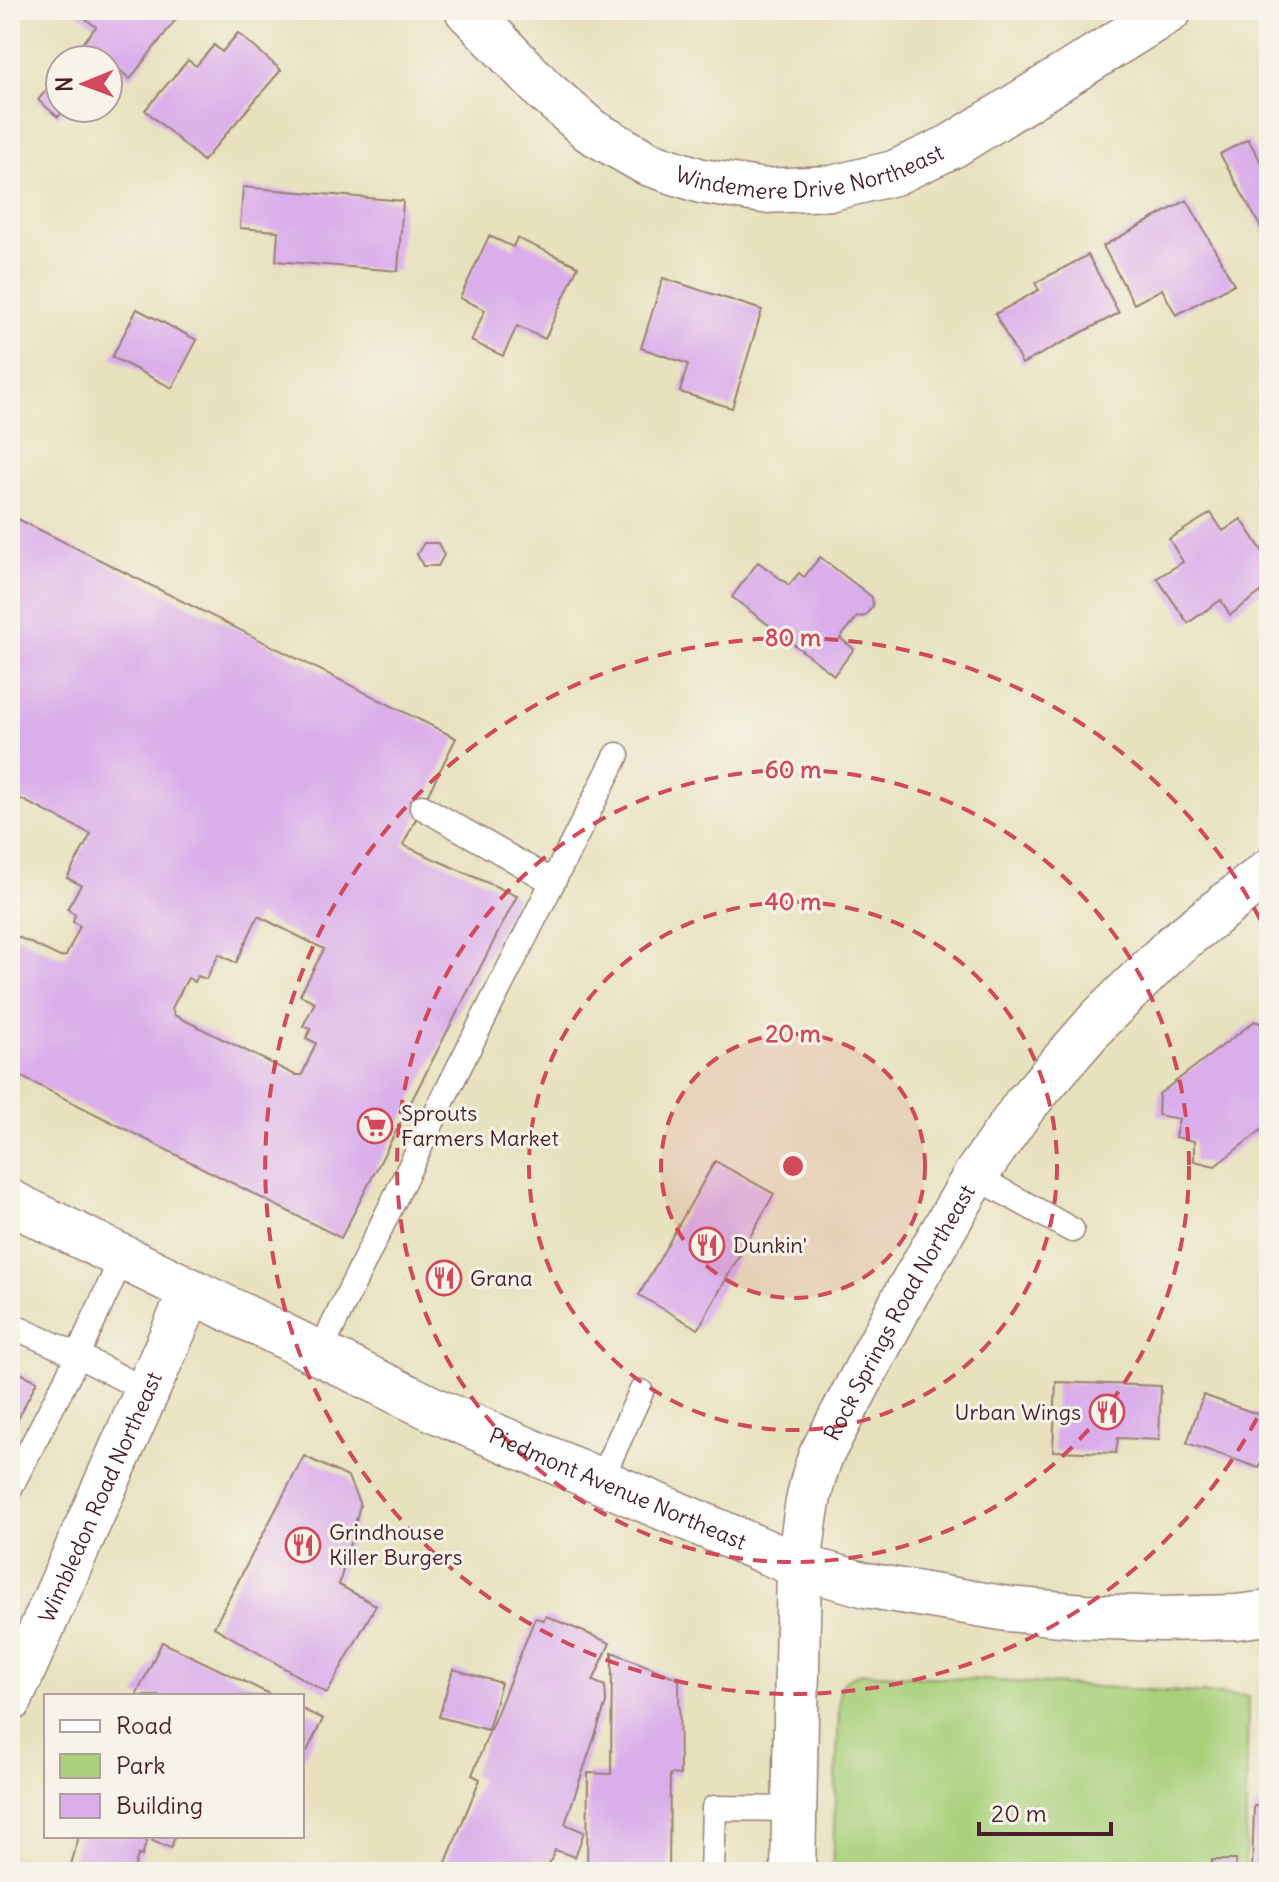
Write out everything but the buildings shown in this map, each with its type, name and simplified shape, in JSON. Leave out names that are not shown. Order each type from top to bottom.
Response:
[{"type":"street","name":"Windemere Drive Northeast","points":[[467,10],[544,90],[591,131],[647,163],[701,181],[764,191],[832,188],[894,173],[952,146],[1170,10]]},
{"type":"street","name":"Rock Springs Road Northeast","points":[[793,1872],[799,1566],[806,1503],[821,1455],[905,1296],[975,1176],[1025,1105],[1099,1020],[1175,945],[1269,871]]},
{"type":"street","name":"Piedmont Avenue Northeast","points":[[10,1202],[437,1411],[799,1566],[866,1585],[1008,1609],[1162,1619],[1269,1613]]},
{"type":"street","name":"Wimbledon Road Northeast","points":[[13,1686],[191,1292]]},
{"type":"lane","points":[[319,1354],[453,1079],[617,755]]},
{"type":"lane","points":[[422,807],[553,882]]},
{"type":"lane","points":[[975,1176],[1072,1230]]},
{"type":"lane","points":[[10,1488],[122,1258]]},
{"type":"lane","points":[[10,1325],[147,1391]]},
{"type":"lane","points":[[600,1481],[641,1392]]},
{"type":"lane","points":[[712,1872],[714,1808],[793,1809]]},
{"type":"green space","points":[[863,1673],[1248,1696],[1245,1872],[832,1872],[840,1689],[849,1678]]},
{"type":"place","name":"Sprouts Farmers Market","points":[[375,1126]]},
{"type":"place","name":"Dunkin'","points":[[707,1245]]},
{"type":"place","name":"Grana","points":[[444,1278]]},
{"type":"place","name":"Urban Wings","points":[[1107,1412]]},
{"type":"place","name":"Grindhouse Killer Burgers","points":[[303,1545]]}]
